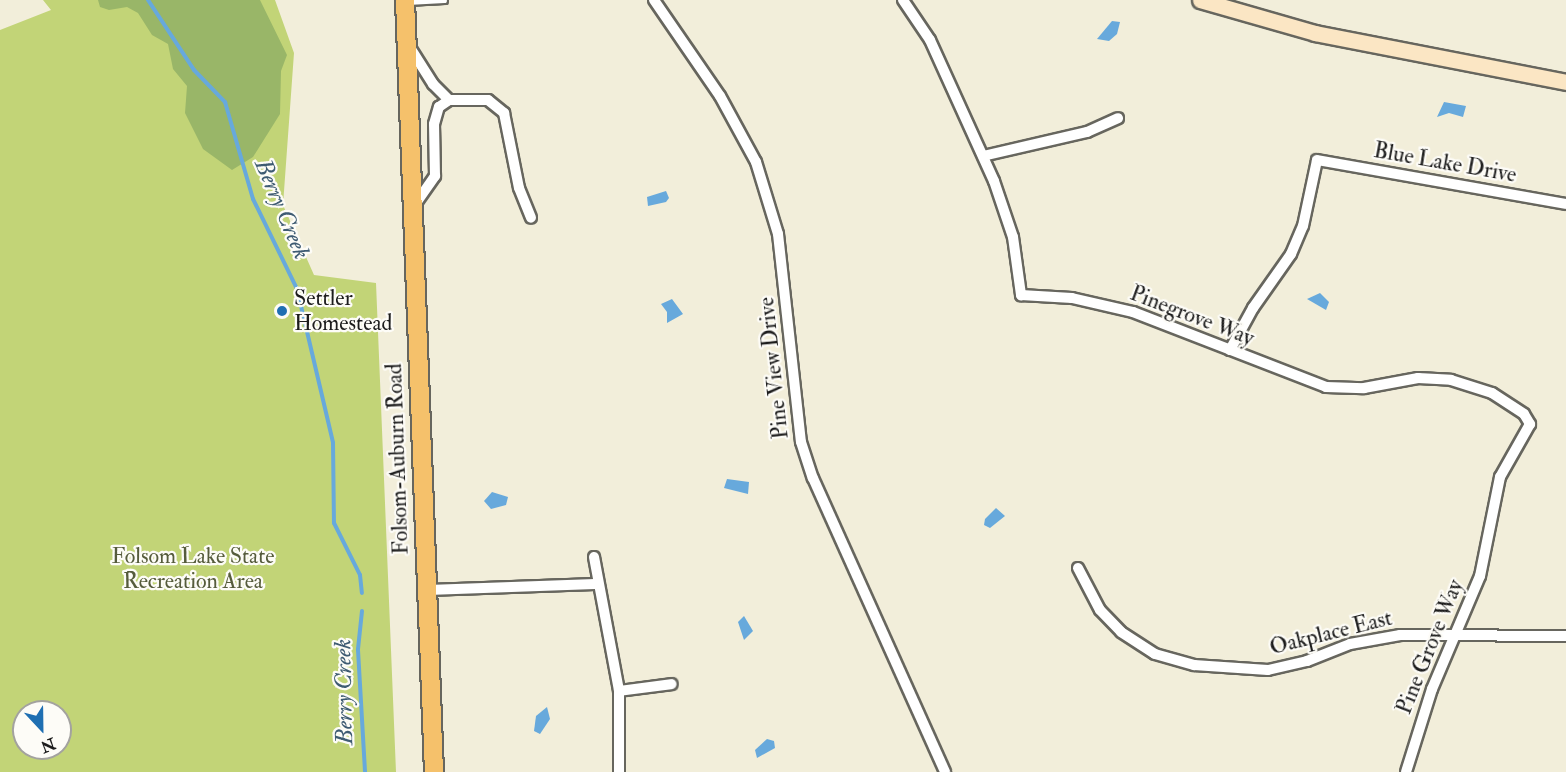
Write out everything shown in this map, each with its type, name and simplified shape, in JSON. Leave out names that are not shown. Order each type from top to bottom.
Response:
[{"type":"main road","points":[[1200,0],[1315,33],[1566,82]]},
{"type":"main road","name":"Folsom-Auburn Road","points":[[405,1],[434,772]]},
{"type":"street","name":"Pine View Drive","points":[[654,0],[720,96],[756,162],[769,198],[782,259],[801,442],[813,478],[945,772]]},
{"type":"street","name":"Pinegrove Way","points":[[903,0],[930,40],[983,156],[1013,237],[1021,295],[1072,298],[1133,312],[1326,387],[1351,389],[1407,380],[1440,379],[1472,385],[1511,404],[1530,424],[1500,477],[1488,537]]},
{"type":"street","points":[[407,44],[433,84],[449,100]]},
{"type":"street","points":[[414,207],[435,176],[436,113],[449,100],[488,100],[500,106],[519,188],[531,218]]},
{"type":"street","points":[[983,156],[1087,132],[1118,118]]},
{"type":"street","name":"Blue Lake Drive","points":[[1230,350],[1253,308],[1291,254],[1304,226],[1317,160],[1566,204]]},
{"type":"street","name":"Pine Grove Way","points":[[1406,772],[1432,689],[1480,576],[1488,537]]},
{"type":"street","points":[[594,557],[597,584],[619,691],[618,772]]},
{"type":"street","name":"Oakplace East","points":[[1078,568],[1100,610],[1121,632],[1155,654],[1194,665],[1268,669],[1375,638],[1456,635],[1566,636]]},
{"type":"street","points":[[426,590],[597,584]]},
{"type":"street","points":[[619,691],[672,684]]},
{"type":"lane","points":[[405,1],[444,0]]},
{"type":"green space","name":"Folsom Lake State Recreation Area","points":[[43,0],[275,0],[294,53],[283,205],[314,275],[376,283],[396,772],[0,772],[0,30],[51,10]]},
{"type":"green space","points":[[98,0],[260,0],[287,55],[281,71],[280,114],[253,157],[232,170],[203,149],[185,113],[187,86],[173,69],[168,44],[152,35],[138,13],[127,7],[109,10],[100,7]]},
{"type":"water","points":[[1112,21],[1120,22],[1117,34],[1109,41],[1097,39]]},
{"type":"water","points":[[1444,102],[1466,106],[1463,117],[1449,113],[1437,117]]},
{"type":"water","points":[[666,191],[669,198],[666,202],[648,206],[647,197]]},
{"type":"water","points":[[1320,293],[1329,302],[1326,310],[1307,299]]},
{"type":"water","points":[[672,299],[683,314],[667,323],[667,312],[661,304]]},
{"type":"water","points":[[727,479],[749,482],[748,494],[724,488]]},
{"type":"water","points":[[492,492],[508,497],[506,505],[491,509],[484,501]]},
{"type":"water","points":[[996,508],[1005,516],[990,528],[984,525],[985,519]]},
{"type":"water","points":[[744,616],[753,631],[744,640],[738,622]]},
{"type":"water","points":[[547,707],[550,719],[540,734],[534,731],[536,716]]},
{"type":"water","points":[[767,739],[774,741],[775,748],[757,758],[755,750]]},
{"type":"waterway","name":"Berry Creek","points":[[148,0],[194,70],[225,102],[253,199],[297,289],[333,443],[334,523],[360,575],[362,593]]},
{"type":"waterway","name":"Berry Creek","points":[[362,611],[358,650],[365,772]]},
{"type":"place","name":"Settler Homestead","points":[[282,311]]}]
